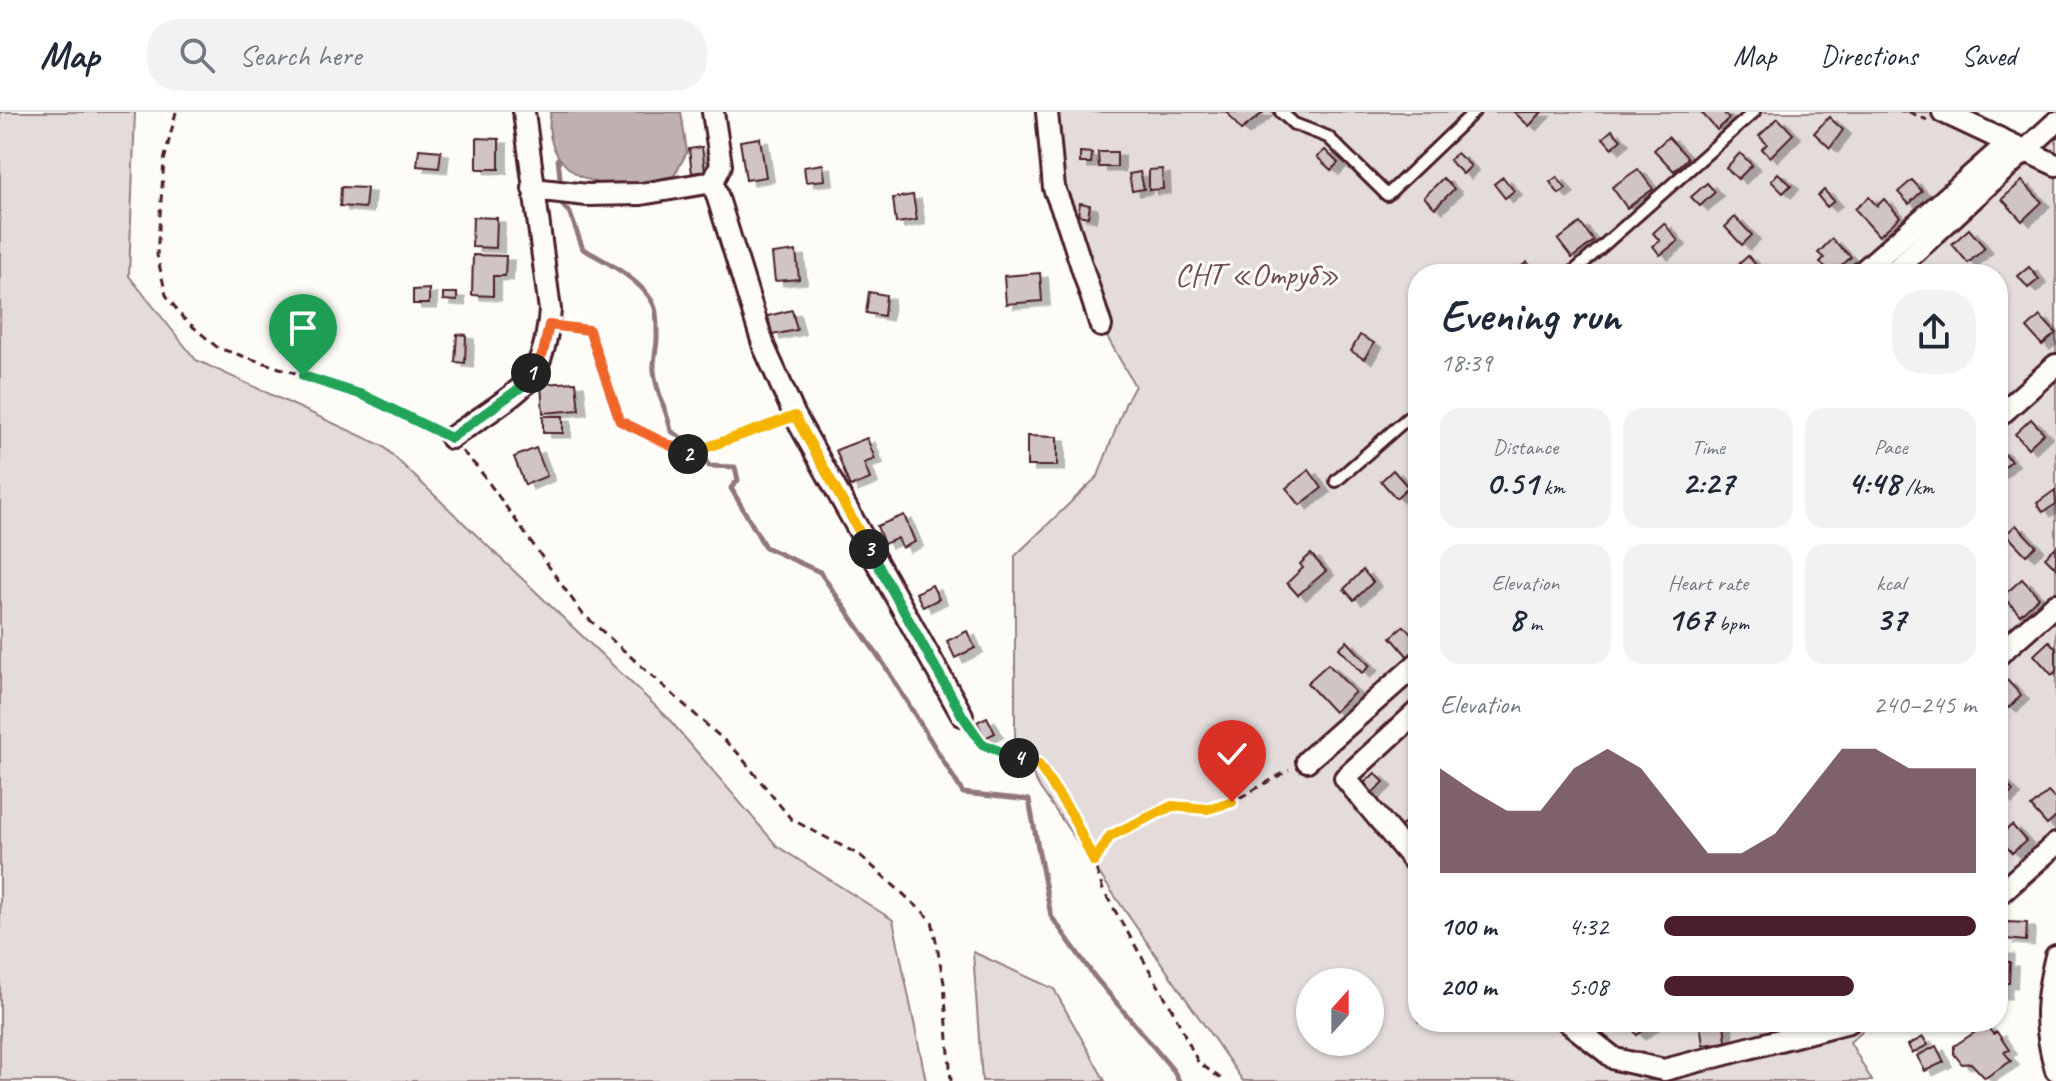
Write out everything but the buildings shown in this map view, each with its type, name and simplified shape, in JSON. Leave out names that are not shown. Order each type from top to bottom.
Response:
[{"type":"street","points":[[451,438],[524,385],[543,353],[550,310],[524,112]]},
{"type":"street","points":[[713,112],[721,165],[713,182],[764,347],[795,416],[962,715]]},
{"type":"street","points":[[1047,112],[1054,188],[1101,326]]},
{"type":"street","points":[[1943,112],[2056,165]]},
{"type":"street","points":[[1872,264],[2015,148],[2056,122]]},
{"type":"street","points":[[1901,264],[2015,148]]},
{"type":"street","points":[[533,189],[587,195],[641,194],[713,182]]},
{"type":"street","points":[[2008,408],[2056,365]]},
{"type":"street","points":[[2008,646],[2056,604]]},
{"type":"street","points":[[1307,761],[1408,672]]},
{"type":"street","points":[[1408,720],[1345,778],[1408,854]]},
{"type":"street","points":[[2008,886],[2056,844]]},
{"type":"street","points":[[2056,956],[2048,989],[2046,1037],[2056,1070]]},
{"type":"street","points":[[1585,1032],[1615,1059],[1664,1070],[1810,1032]]},
{"type":"lane","points":[[1281,112],[1294,124],[1328,137],[1387,195],[1474,112]]},
{"type":"lane","points":[[1582,264],[1754,112]]},
{"type":"lane","points":[[1336,481],[1408,418]]},
{"type":"path","points":[[176,112],[164,161],[157,255],[166,295],[183,318],[218,348],[363,395],[451,438],[479,469],[582,613],[737,752],[791,819],[861,856],[932,920],[944,983],[951,1081]]},
{"type":"path","points":[[549,325],[589,330],[620,421],[687,454],[795,416]]},
{"type":"path","points":[[962,715],[983,745],[1038,764],[1072,815],[1103,890],[1172,1009],[1198,1062],[1224,1081]]},
{"type":"path","points":[[1094,862],[1110,836],[1172,806],[1207,809],[1232,802],[1307,761]]},
{"type":"green space","points":[[0,112],[135,112],[129,276],[196,360],[383,446],[668,718],[777,846],[893,920],[926,1081],[0,1081]]},
{"type":"green space","name":"СНТ «Отруб»","points":[[1047,112],[1940,112],[2013,149],[1886,264],[1408,264],[1408,1032],[1861,1032],[1850,1042],[1872,1081],[1243,1081],[1040,788],[1015,741],[1015,556],[1098,476],[1135,386],[1101,326],[1068,224]]},
{"type":"green space","points":[[2056,116],[2056,861],[2008,903],[2008,264],[1891,264]]},
{"type":"green space","points":[[973,952],[1054,989],[1105,1081],[982,1081]]},
{"type":"shaded area","points":[[551,112],[681,112],[687,152],[674,176],[624,185],[593,181],[567,167],[558,156],[549,128]]},
{"type":"waterway","points":[[558,159],[560,177]]},
{"type":"waterway","points":[[556,199],[570,213],[583,249],[624,273],[650,299],[657,317],[654,371],[659,394],[671,431],[696,447]]},
{"type":"waterway","points":[[704,458],[709,466],[735,467],[738,480],[731,488],[765,547],[820,572],[885,666],[963,793],[1029,800],[1051,916],[1094,976],[1179,1081]]},
{"type":"route","points":[[303,376],[363,395],[451,438],[524,385],[543,353],[549,325],[589,330],[620,421],[687,454],[795,416],[962,715],[983,745],[1038,764],[1072,815],[1094,862],[1110,836],[1172,806],[1207,809],[1232,802]]}]
